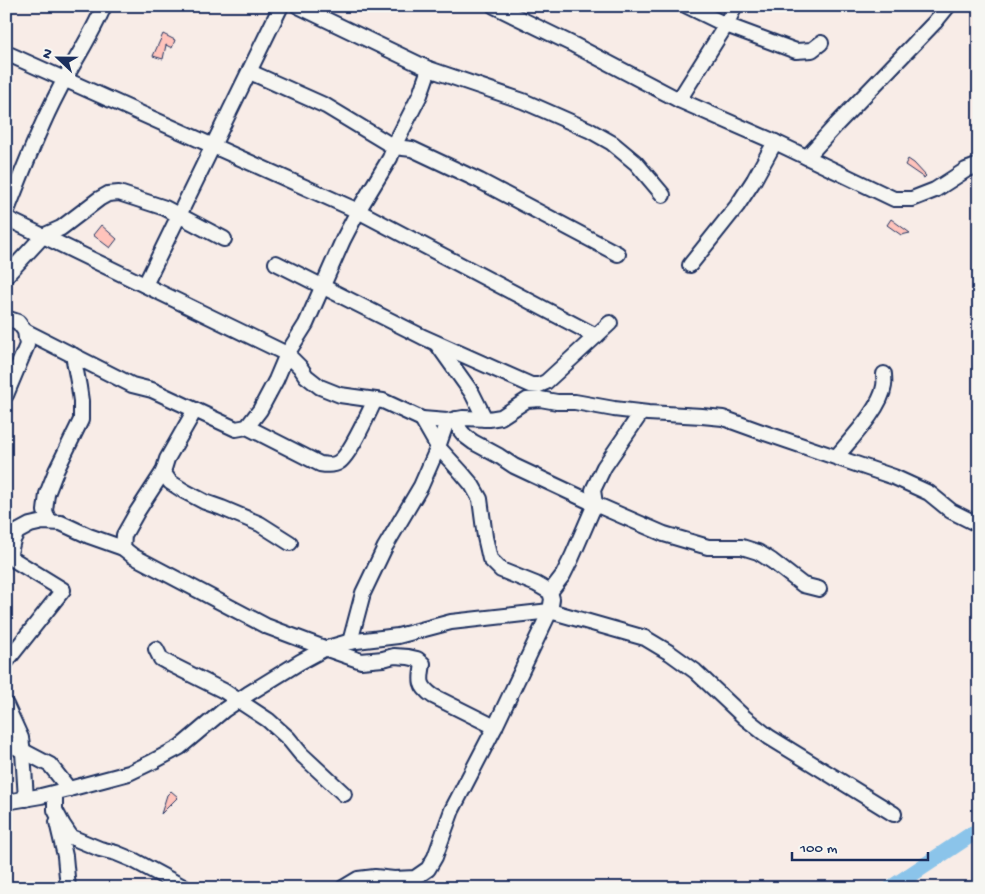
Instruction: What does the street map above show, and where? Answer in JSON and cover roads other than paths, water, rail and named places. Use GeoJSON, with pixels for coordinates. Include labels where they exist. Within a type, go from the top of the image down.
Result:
{"type":"FeatureCollection","features":[{"type":"Feature","properties":{"kind":"street"},"geometry":{"type":"LineString","coordinates":[[6,213],[41,124],[104,6]]}},
{"type":"Feature","properties":{"kind":"street"},"geometry":{"type":"LineString","coordinates":[[146,285],[281,6]]}},
{"type":"Feature","properties":{"kind":"street"},"geometry":{"type":"LineString","coordinates":[[298,6],[429,69],[523,101],[589,130],[612,143],[636,163],[663,194]]}},
{"type":"Feature","properties":{"kind":"street"},"geometry":{"type":"LineString","coordinates":[[494,6],[680,100],[775,142],[894,199],[912,199],[934,190],[966,170],[979,165]]}},
{"type":"Feature","properties":{"kind":"street"},"geometry":{"type":"LineString","coordinates":[[687,6],[726,25],[796,51],[812,50],[821,43]]}},
{"type":"Feature","properties":{"kind":"street"},"geometry":{"type":"LineString","coordinates":[[680,100],[726,25],[735,6]]}},
{"type":"Feature","properties":{"kind":"street"},"geometry":{"type":"LineString","coordinates":[[807,157],[948,6]]}},
{"type":"Feature","properties":{"kind":"street"},"geometry":{"type":"LineString","coordinates":[[6,54],[358,211],[596,336]]}},
{"type":"Feature","properties":{"kind":"street"},"geometry":{"type":"LineString","coordinates":[[247,427],[254,420],[265,402],[287,354],[306,324],[358,211],[390,158],[420,95],[429,69]]}},
{"type":"Feature","properties":{"kind":"street"},"geometry":{"type":"LineString","coordinates":[[250,72],[326,106],[394,147],[412,148],[480,181],[618,254]]}},
{"type":"Feature","properties":{"kind":"street"},"geometry":{"type":"LineString","coordinates":[[690,265],[738,206],[775,142]]}},
{"type":"Feature","properties":{"kind":"street"},"geometry":{"type":"LineString","coordinates":[[6,276],[43,236],[61,228],[99,198],[108,194],[119,193],[165,208],[224,240]]}},
{"type":"Feature","properties":{"kind":"street"},"geometry":{"type":"LineString","coordinates":[[6,218],[287,354],[306,376],[320,387],[340,395],[383,401],[422,419],[451,420],[501,417],[539,392],[546,382],[610,323]]}},
{"type":"Feature","properties":{"kind":"street"},"geometry":{"type":"LineString","coordinates":[[276,263],[437,343],[531,385],[557,402],[575,402],[641,413],[723,418],[886,473],[929,493],[951,511],[979,525]]}},
{"type":"Feature","properties":{"kind":"street"},"geometry":{"type":"LineString","coordinates":[[6,318],[18,322],[25,331],[132,384],[152,390],[236,428],[247,427],[320,464],[330,465],[338,463],[347,454],[375,400]]}},
{"type":"Feature","properties":{"kind":"street"},"geometry":{"type":"LineString","coordinates":[[6,394],[27,345],[25,331]]}},
{"type":"Feature","properties":{"kind":"street"},"geometry":{"type":"LineString","coordinates":[[437,343],[472,393],[485,419]]}},
{"type":"Feature","properties":{"kind":"street"},"geometry":{"type":"LineString","coordinates":[[50,522],[45,511],[47,494],[81,420],[81,401],[73,355]]}},
{"type":"Feature","properties":{"kind":"street"},"geometry":{"type":"LineString","coordinates":[[836,456],[866,421],[878,403],[884,387],[884,374]]}},
{"type":"Feature","properties":{"kind":"street"},"geometry":{"type":"LineString","coordinates":[[123,548],[124,535],[163,472],[167,459],[195,410]]}},
{"type":"Feature","properties":{"kind":"street"},"geometry":{"type":"LineString","coordinates":[[550,592],[563,575],[572,557],[594,504],[593,490],[604,468],[641,413]]}},
{"type":"Feature","properties":{"kind":"street"},"geometry":{"type":"LineString","coordinates":[[343,888],[358,879],[375,877],[394,879],[415,878],[428,869],[435,856],[452,810],[495,727],[550,611],[552,599],[550,592],[536,584],[501,570],[490,559],[480,499],[472,485],[438,447],[422,419]]}},
{"type":"Feature","properties":{"kind":"street"},"geometry":{"type":"LineString","coordinates":[[451,420],[473,442],[514,466],[594,504],[672,537],[708,547],[742,547],[758,552],[803,586],[819,589]]}},
{"type":"Feature","properties":{"kind":"street"},"geometry":{"type":"LineString","coordinates":[[350,642],[363,593],[372,572],[421,486],[451,420]]}},
{"type":"Feature","properties":{"kind":"street"},"geometry":{"type":"LineString","coordinates":[[163,472],[170,482],[184,491],[205,502],[260,524],[290,543]]}},
{"type":"Feature","properties":{"kind":"street"},"geometry":{"type":"LineString","coordinates":[[6,662],[63,590],[8,556],[13,540],[17,532],[30,525],[43,522],[61,523],[89,536],[123,548],[132,556],[266,626],[361,661],[394,656],[408,656],[417,659],[423,664],[421,683],[425,690],[433,696],[495,727]]}},
{"type":"Feature","properties":{"kind":"street"},"geometry":{"type":"LineString","coordinates":[[6,802],[55,793],[129,773],[180,747],[224,710],[300,662],[327,648],[350,642],[398,636],[451,622],[550,611],[645,638],[695,671],[745,718],[769,737],[894,814]]}},
{"type":"Feature","properties":{"kind":"street"},"geometry":{"type":"LineString","coordinates":[[156,650],[161,658],[170,664],[224,691],[273,724],[288,738],[300,754],[344,794]]}},
{"type":"Feature","properties":{"kind":"street"},"geometry":{"type":"LineString","coordinates":[[6,705],[21,738],[26,799]]}},
{"type":"Feature","properties":{"kind":"street"},"geometry":{"type":"LineString","coordinates":[[6,742],[50,765],[69,789]]}},
{"type":"Feature","properties":{"kind":"street"},"geometry":{"type":"LineString","coordinates":[[55,793],[55,810],[65,856],[68,888]]}},
{"type":"Feature","properties":{"kind":"street"},"geometry":{"type":"LineString","coordinates":[[55,810],[62,825],[71,837],[134,860],[185,888]]}},
{"type":"Feature","properties":{"kind":"waterway"},"geometry":{"type":"LineString","coordinates":[[891,888],[979,831]]}}]}
